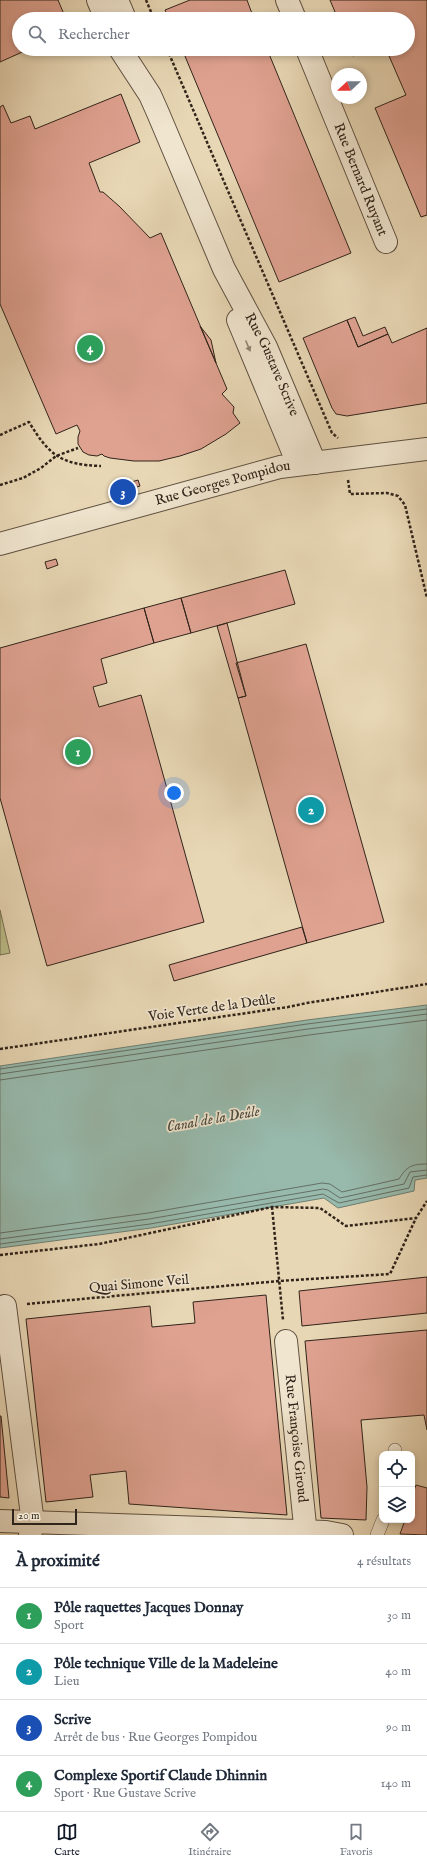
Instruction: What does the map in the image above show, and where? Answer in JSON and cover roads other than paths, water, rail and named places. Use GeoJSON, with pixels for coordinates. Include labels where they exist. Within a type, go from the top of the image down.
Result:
{"type":"FeatureCollection","features":[{"type":"Feature","properties":{"kind":"street"},"geometry":{"type":"LineString","coordinates":[[287,0],[292,12]]}},
{"type":"Feature","properties":{"kind":"street"},"geometry":{"type":"LineString","coordinates":[[104,4],[115,12]]}},
{"type":"Feature","properties":{"kind":"street","name":"Rue Gustave Scrive"},"geometry":{"type":"LineString","coordinates":[[125,56],[150,95],[224,269],[241,328],[307,463]]}},
{"type":"Feature","properties":{"kind":"street","name":"Rue Gustave Scrive"},"geometry":{"type":"LineString","coordinates":[[140,56],[154,89],[158,113]]}},
{"type":"Feature","properties":{"kind":"street","name":"Rue Bernard Ruyant"},"geometry":{"type":"LineString","coordinates":[[310,56],[386,242]]}},
{"type":"Feature","properties":{"kind":"street","name":"Rue Georges Pompidou"},"geometry":{"type":"LineString","coordinates":[[0,544],[270,470],[307,463],[346,460],[427,449]]}},
{"type":"Feature","properties":{"kind":"street"},"geometry":{"type":"LineString","coordinates":[[5,1306],[31,1529]]}},
{"type":"Feature","properties":{"kind":"street","name":"Rue Françoise Giroud"},"geometry":{"type":"LineString","coordinates":[[286,1341],[306,1534]]}},
{"type":"Feature","properties":{"kind":"street"},"geometry":{"type":"LineString","coordinates":[[0,1521],[31,1529],[306,1534],[326,1532],[342,1535]]}},
{"type":"Feature","properties":{"kind":"lane"},"geometry":{"type":"LineString","coordinates":[[377,1535],[382,1523]]}},
{"type":"Feature","properties":{"kind":"water","name":"Canal de la Deûle"},"geometry":{"type":"Polygon","coordinates":[[[427,1005],[427,1178],[415,1180],[414,1191],[338,1208],[324,1198],[151,1228],[0,1248],[0,1066],[307,1020],[427,1005]]]}},
{"type":"Feature","properties":{"kind":"place","name":"Complexe Sportif Claude Dhinnin"},"geometry":{"type":"Point","coordinates":[90,348]}},
{"type":"Feature","properties":{"kind":"place","name":"Scrive"},"geometry":{"type":"Point","coordinates":[123,492]}},
{"type":"Feature","properties":{"kind":"place","name":"Pôle raquettes Jacques Donnay"},"geometry":{"type":"Point","coordinates":[78,752]}},
{"type":"Feature","properties":{"kind":"place","name":"Pôle technique Ville de la Madeleine"},"geometry":{"type":"Point","coordinates":[311,810]}}]}
